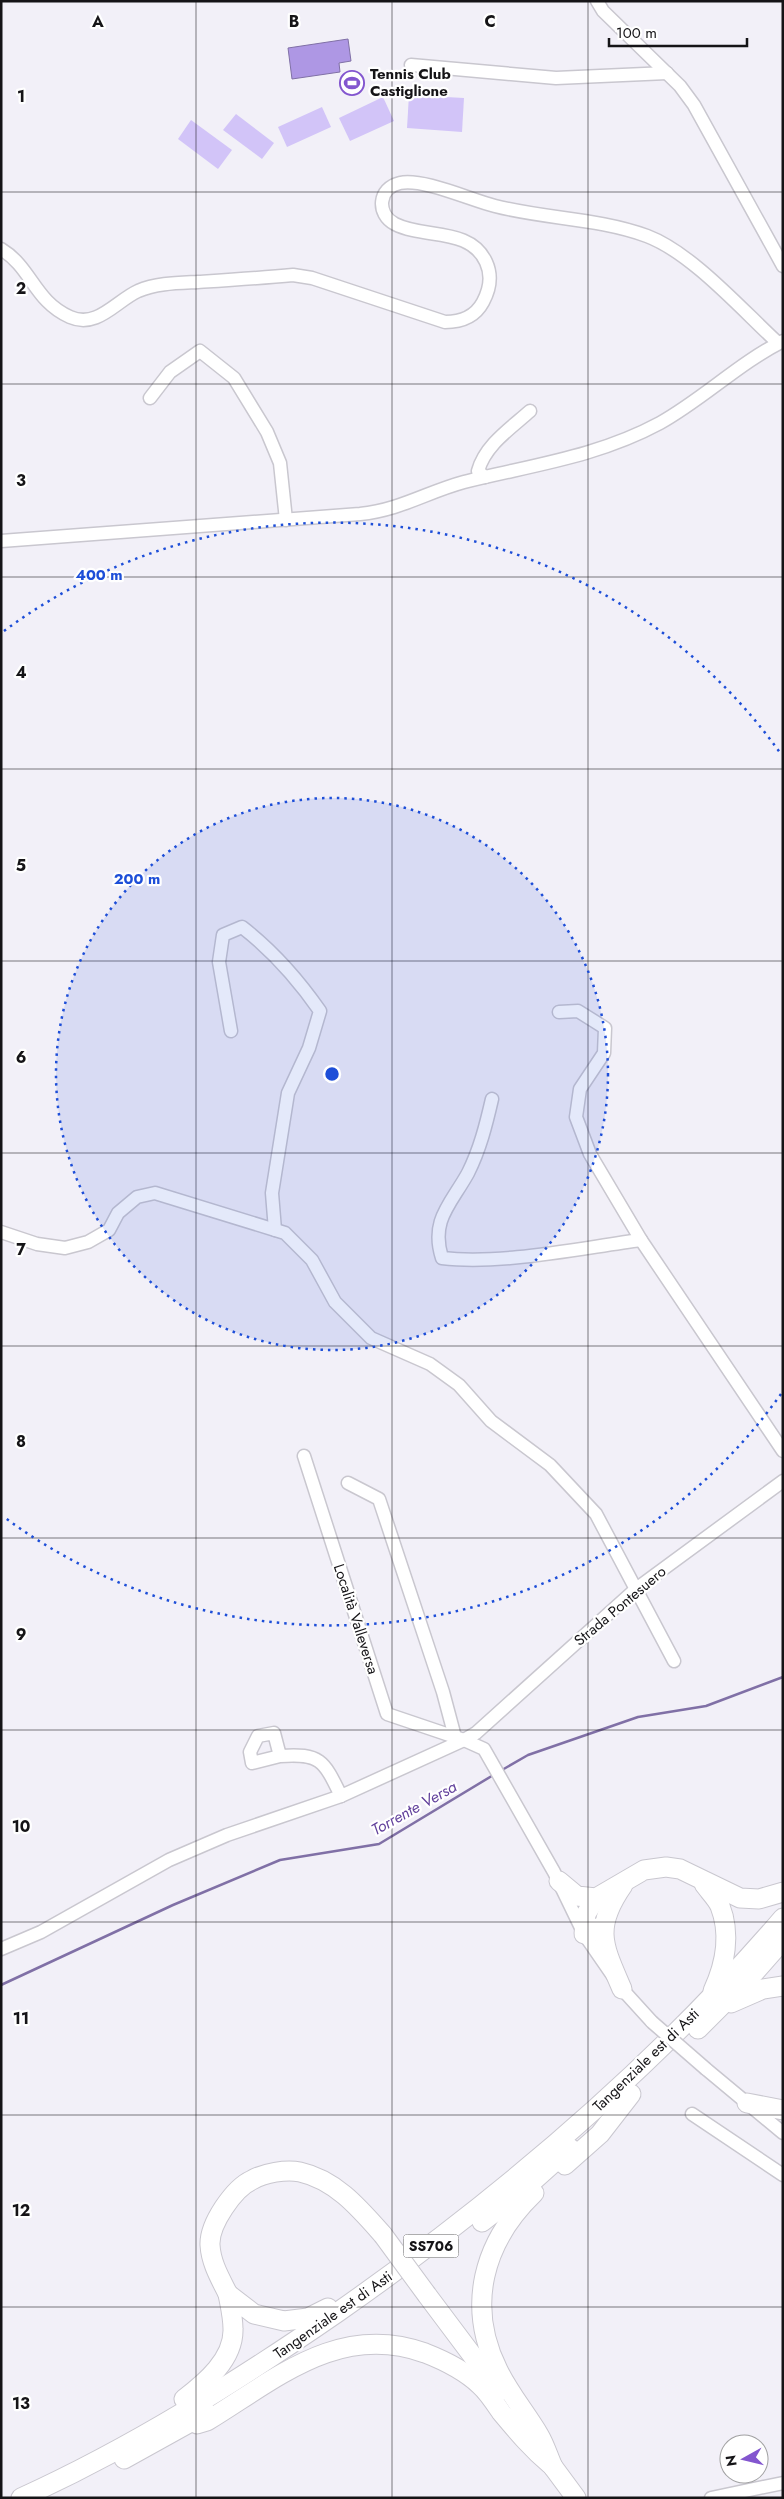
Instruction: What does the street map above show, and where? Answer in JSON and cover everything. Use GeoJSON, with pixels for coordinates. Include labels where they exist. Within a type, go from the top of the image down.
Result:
{"type":"FeatureCollection","features":[{"type":"Feature","properties":{"kind":"highway"},"geometry":{"type":"LineString","coordinates":[[603,1926],[584,1934],[586,1914],[596,1898],[644,1870],[666,1867],[680,1870],[730,1895],[748,1899],[769,1897],[783,1892]]}},
{"type":"Feature","properties":{"kind":"highway"},"geometry":{"type":"LineString","coordinates":[[622,1989],[606,1952],[603,1926],[610,1904],[627,1880]]}},
{"type":"Feature","properties":{"kind":"highway"},"geometry":{"type":"LineString","coordinates":[[700,1880],[720,1905],[726,1925],[726,1943],[713,2004]]}},
{"type":"Feature","properties":{"kind":"highway"},"geometry":{"type":"LineString","coordinates":[[559,1881],[577,1896],[596,1898]]}},
{"type":"Feature","properties":{"kind":"highway","name":"Tangenziale est di Asti"},"geometry":{"type":"LineString","coordinates":[[52,2498],[180,2429],[265,2377],[430,2261],[522,2191],[632,2094],[713,2004],[783,1918]]}},
{"type":"Feature","properties":{"kind":"highway","name":"Tangenziale est di Asti"},"geometry":{"type":"LineString","coordinates":[[22,2498],[174,2418],[258,2368],[422,2253],[514,2180],[623,2085],[783,1940]]}},
{"type":"Feature","properties":{"kind":"highway"},"geometry":{"type":"LineString","coordinates":[[713,2004],[763,1988],[783,1986]]}},
{"type":"Feature","properties":{"kind":"highway"},"geometry":{"type":"LineString","coordinates":[[558,2473],[540,2437],[498,2371],[486,2339],[482,2313],[482,2285],[491,2252],[508,2222],[532,2195],[600,2134],[632,2094]]}},
{"type":"Feature","properties":{"kind":"highway"},"geometry":{"type":"LineString","coordinates":[[747,2103],[783,2110]]}},
{"type":"Feature","properties":{"kind":"highway"},"geometry":{"type":"LineString","coordinates":[[92,2462],[207,2382],[226,2357],[234,2331],[228,2294],[215,2270],[210,2243],[217,2218],[232,2196],[251,2180],[277,2172],[299,2172],[328,2182],[356,2205],[383,2235],[576,2498]]}},
{"type":"Feature","properties":{"kind":"highway"},"geometry":{"type":"LineString","coordinates":[[228,2294],[254,2314],[284,2321],[308,2318],[342,2301],[386,2268],[422,2253]]}},
{"type":"Feature","properties":{"kind":"highway"},"geometry":{"type":"LineString","coordinates":[[180,2429],[207,2421],[312,2357],[341,2347],[369,2343],[395,2344],[440,2358],[480,2385],[529,2447],[558,2473]]}},
{"type":"Feature","properties":{"kind":"street"},"geometry":{"type":"LineString","coordinates":[[596,1],[603,11],[666,73],[694,105],[783,266]]}},
{"type":"Feature","properties":{"kind":"street"},"geometry":{"type":"LineString","coordinates":[[411,65],[556,78],[666,73]]}},
{"type":"Feature","properties":{"kind":"street"},"geometry":{"type":"LineString","coordinates":[[1,249],[13,256],[42,298],[54,309],[72,318],[91,320],[102,316],[138,291],[160,284],[293,275],[312,278],[445,322],[457,322],[473,314],[482,305],[488,293],[489,271],[483,256],[463,240],[400,226],[384,216],[381,203],[383,195],[390,186],[400,183],[421,183],[500,207],[589,221],[648,237],[683,258],[780,342],[759,354],[692,403],[630,438],[578,457],[447,487],[397,508],[379,512],[286,520],[1,541]]}},
{"type":"Feature","properties":{"kind":"street"},"geometry":{"type":"LineString","coordinates":[[150,398],[170,372],[200,351],[234,378],[267,432],[280,463],[286,520]]}},
{"type":"Feature","properties":{"kind":"street"},"geometry":{"type":"LineString","coordinates":[[485,477],[478,471],[482,458],[500,438],[530,411]]}},
{"type":"Feature","properties":{"kind":"street"},"geometry":{"type":"LineString","coordinates":[[230,1031],[219,962],[223,935],[242,927],[269,948],[298,979],[320,1011],[309,1048],[288,1094],[272,1194],[275,1230]]}},
{"type":"Feature","properties":{"kind":"street"},"geometry":{"type":"LineString","coordinates":[[559,1012],[578,1011],[605,1028],[604,1053],[580,1089],[576,1117],[590,1154],[641,1240],[783,1452]]}},
{"type":"Feature","properties":{"kind":"street"},"geometry":{"type":"LineString","coordinates":[[492,1099],[484,1137],[468,1173],[441,1215],[437,1242],[442,1258],[457,1260],[507,1258],[641,1240]]}},
{"type":"Feature","properties":{"kind":"street"},"geometry":{"type":"LineString","coordinates":[[1,1232],[37,1244],[64,1248],[88,1242],[109,1230],[118,1213],[136,1197],[155,1193],[285,1233],[312,1260],[335,1302],[371,1338],[430,1364],[459,1385],[491,1421],[550,1465],[596,1514],[674,1661]]}},
{"type":"Feature","properties":{"kind":"street","name":"Località Valleversa"},"geometry":{"type":"LineString","coordinates":[[304,1456],[387,1714],[460,1738]]}},
{"type":"Feature","properties":{"kind":"street","name":"Strada Pontesuero"},"geometry":{"type":"LineString","coordinates":[[1,1949],[41,1932],[169,1860],[228,1835],[341,1796],[476,1732],[636,1589],[783,1481]]}},
{"type":"Feature","properties":{"kind":"street"},"geometry":{"type":"LineString","coordinates":[[348,1482],[379,1499],[460,1738],[484,1749],[559,1881],[584,1934],[622,1989],[652,2022],[783,2133]]}},
{"type":"Feature","properties":{"kind":"street"},"geometry":{"type":"LineString","coordinates":[[280,1756],[306,1754],[326,1766],[341,1796]]}},
{"type":"Feature","properties":{"kind":"street"},"geometry":{"type":"LineString","coordinates":[[692,2114],[783,2175]]}},
{"type":"Feature","properties":{"kind":"street"},"geometry":{"type":"LineString","coordinates":[[711,2498],[783,2483]]}},
{"type":"Feature","properties":{"kind":"shaded area"},"geometry":{"type":"Polygon","coordinates":[[[348,39],[351,61],[339,63],[340,72],[292,79],[288,48],[348,39]]]}},
{"type":"Feature","properties":{"kind":"shaded area"},"geometry":{"type":"Polygon","coordinates":[[[409,95],[464,98],[462,132],[407,128],[409,95]]]}},
{"type":"Feature","properties":{"kind":"shaded area"},"geometry":{"type":"Polygon","coordinates":[[[383,97],[394,121],[350,141],[339,118],[383,97]]]}},
{"type":"Feature","properties":{"kind":"shaded area"},"geometry":{"type":"Polygon","coordinates":[[[322,107],[331,127],[287,147],[278,127],[322,107]]]}},
{"type":"Feature","properties":{"kind":"shaded area"},"geometry":{"type":"Polygon","coordinates":[[[236,114],[274,143],[262,159],[223,130],[236,114]]]}},
{"type":"Feature","properties":{"kind":"shaded area"},"geometry":{"type":"Polygon","coordinates":[[[191,120],[232,150],[218,169],[178,139],[191,120]]]}},
{"type":"Feature","properties":{"kind":"waterway","name":"Torrente Versa"},"geometry":{"type":"LineString","coordinates":[[502,1770],[528,1755],[638,1717],[706,1706],[783,1677]]}},
{"type":"Feature","properties":{"kind":"waterway","name":"Torrente Versa"},"geometry":{"type":"LineString","coordinates":[[1,1985],[173,1905],[280,1860],[379,1844],[495,1774]]}},
{"type":"Feature","properties":{"kind":"place","name":"Tennis Club Castiglione"},"geometry":{"type":"Point","coordinates":[352,83]}}]}
